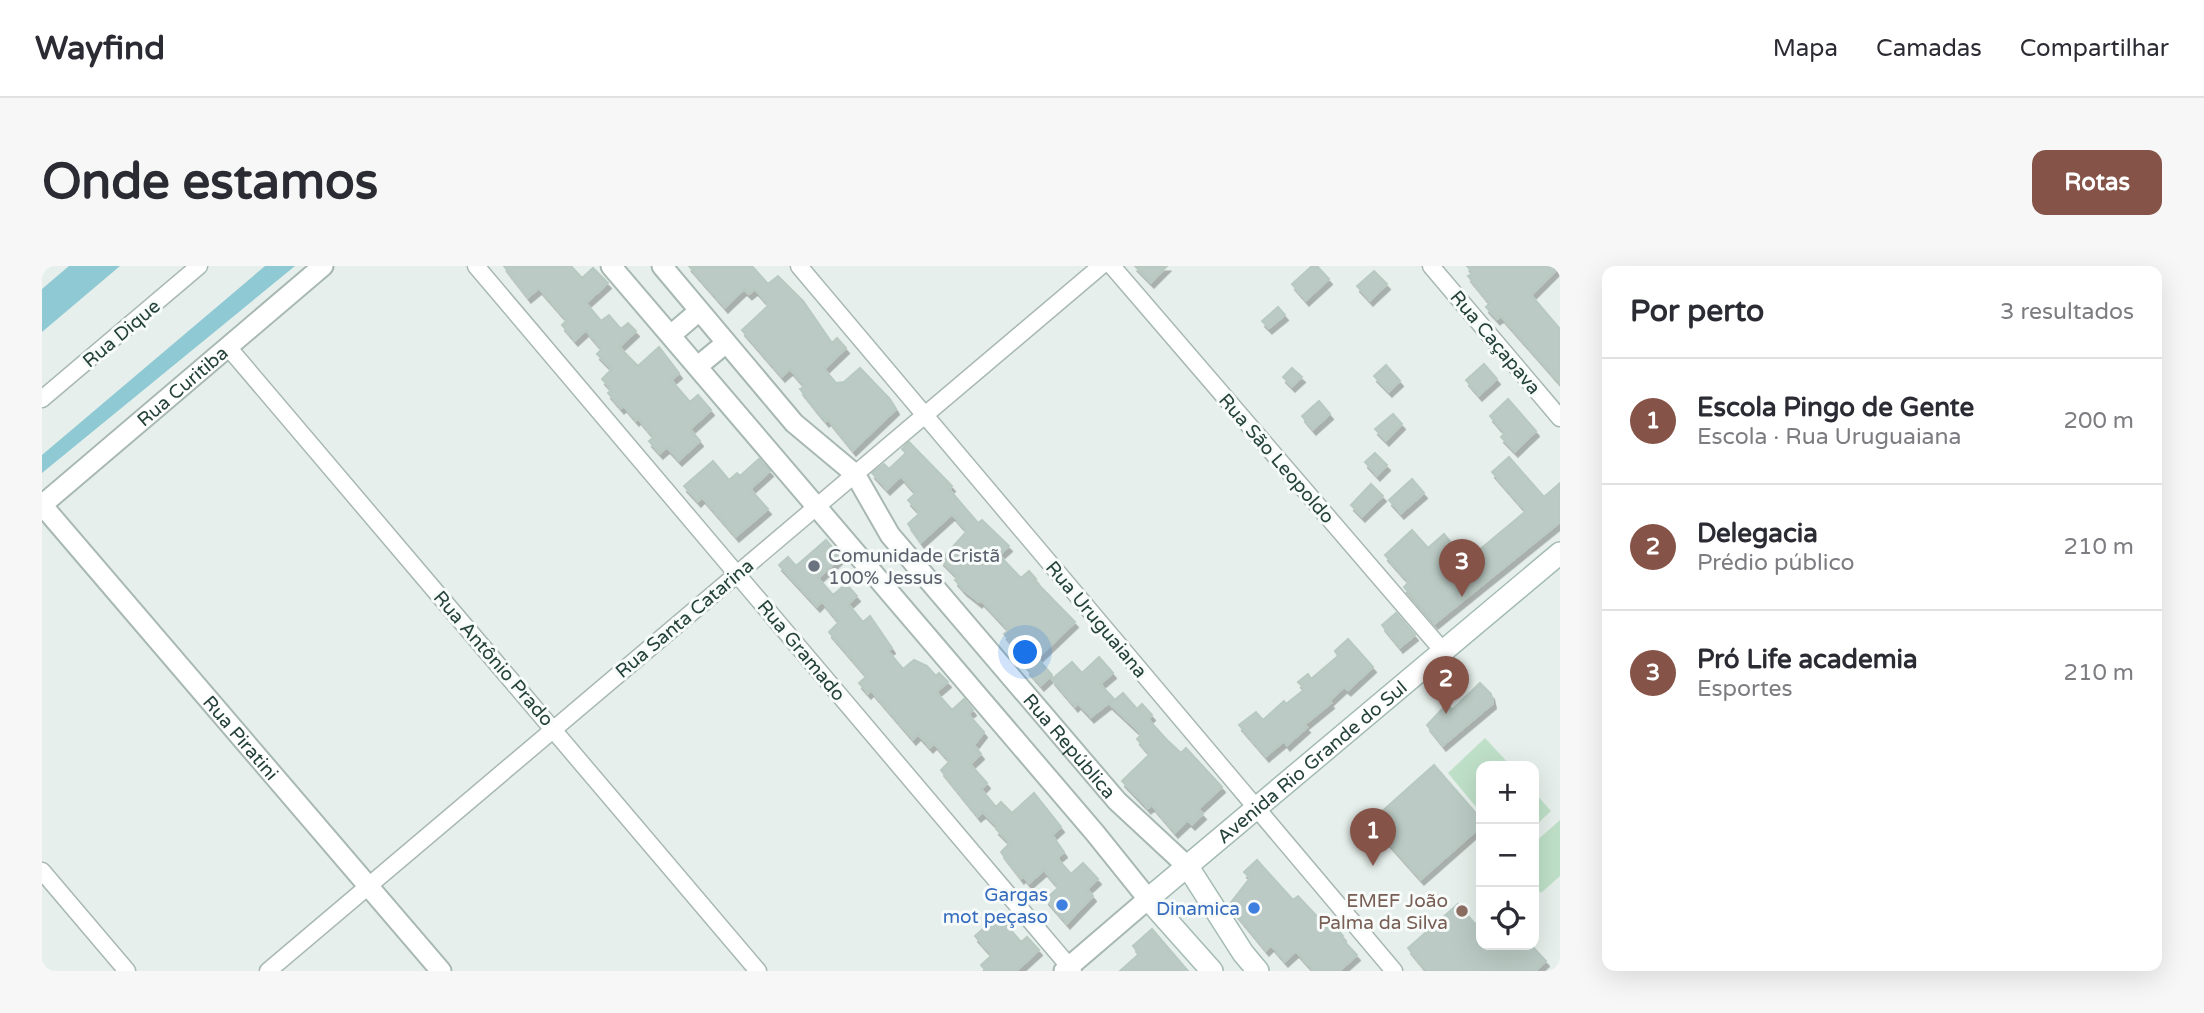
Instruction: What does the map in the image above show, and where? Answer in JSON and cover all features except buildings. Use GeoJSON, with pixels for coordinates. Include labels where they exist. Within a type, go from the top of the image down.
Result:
{"type":"FeatureCollection","features":[{"type":"Feature","properties":{"kind":"main road","name":"Avenida Rio Grande do Sul"},"geometry":{"type":"LineString","coordinates":[[1148,900],[1560,552]]}},
{"type":"Feature","properties":{"kind":"main road","name":"Rua República"},"geometry":{"type":"LineString","coordinates":[[1188,867],[1258,971]]}},
{"type":"Feature","properties":{"kind":"main road","name":"Rua República"},"geometry":{"type":"LineString","coordinates":[[1148,900],[1212,971]]}},
{"type":"Feature","properties":{"kind":"street","name":"Rua Dique"},"geometry":{"type":"LineString","coordinates":[[42,399],[199,266]]}},
{"type":"Feature","properties":{"kind":"street","name":"Rua Curitiba"},"geometry":{"type":"LineString","coordinates":[[42,505],[323,266]]}},
{"type":"Feature","properties":{"kind":"street","name":"Rua Gramado"},"geometry":{"type":"LineString","coordinates":[[476,266],[738,573],[1069,970]]}},
{"type":"Feature","properties":{"kind":"street","name":"Rua República"},"geometry":{"type":"LineString","coordinates":[[611,266],[698,366],[814,507],[902,605],[1148,900]]}},
{"type":"Feature","properties":{"kind":"street","name":"Rua República"},"geometry":{"type":"LineString","coordinates":[[662,266],[794,423],[855,474],[890,535],[1117,801],[1188,867]]}},
{"type":"Feature","properties":{"kind":"street","name":"Rua Uruguaiana"},"geometry":{"type":"LineString","coordinates":[[799,266],[1394,971]]}},
{"type":"Feature","properties":{"kind":"street","name":"Rua Santa Catarina"},"geometry":{"type":"LineString","coordinates":[[268,971],[1101,266]]}},
{"type":"Feature","properties":{"kind":"street","name":"Rua São Leopoldo"},"geometry":{"type":"LineString","coordinates":[[1112,266],[1443,651]]}},
{"type":"Feature","properties":{"kind":"street","name":"Rua Caçapava"},"geometry":{"type":"LineString","coordinates":[[1432,266],[1560,418]]}},
{"type":"Feature","properties":{"kind":"street"},"geometry":{"type":"LineString","coordinates":[[671,335],[699,311]]}},
{"type":"Feature","properties":{"kind":"street"},"geometry":{"type":"LineString","coordinates":[[698,366],[726,343]]}},
{"type":"Feature","properties":{"kind":"street","name":"Rua Antônio Prado"},"geometry":{"type":"LineString","coordinates":[[228,347],[555,728],[758,971]]}},
{"type":"Feature","properties":{"kind":"street","name":"Rua Piratini"},"geometry":{"type":"LineString","coordinates":[[42,505],[441,971]]}},
{"type":"Feature","properties":{"kind":"street"},"geometry":{"type":"LineString","coordinates":[[42,871],[127,971]]}},
{"type":"Feature","properties":{"kind":"street","name":"Avenida Rio Grande do Sul"},"geometry":{"type":"LineString","coordinates":[[1069,970],[1148,900]]}},
{"type":"Feature","properties":{"kind":"green space"},"geometry":{"type":"Polygon","coordinates":[[[1485,738],[1506,761],[1476,761],[1476,807],[1448,773],[1485,738]]]}},
{"type":"Feature","properties":{"kind":"green space"},"geometry":{"type":"Polygon","coordinates":[[[1539,798],[1551,811],[1539,822],[1539,798]]]}},
{"type":"Feature","properties":{"kind":"green space"},"geometry":{"type":"Polygon","coordinates":[[[1560,820],[1560,876],[1541,893],[1539,891],[1539,839],[1560,820]]]}},
{"type":"Feature","properties":{"kind":"water"},"geometry":{"type":"Polygon","coordinates":[[[69,266],[120,266],[42,332],[42,289],[69,266]]]}},
{"type":"Feature","properties":{"kind":"water"},"geometry":{"type":"Polygon","coordinates":[[[265,266],[295,266],[42,473],[42,455],[265,266]]]}},
{"type":"Feature","properties":{"kind":"place","name":"Comunidade Cristã 100% Jessus"},"geometry":{"type":"Point","coordinates":[814,566]}},
{"type":"Feature","properties":{"kind":"place","name":"Pró Life academia"},"geometry":{"type":"Point","coordinates":[1462,597]}},
{"type":"Feature","properties":{"kind":"place","name":"Delegacia"},"geometry":{"type":"Point","coordinates":[1446,714]}},
{"type":"Feature","properties":{"kind":"place","name":"Escola Pingo de Gente"},"geometry":{"type":"Point","coordinates":[1373,866]}},
{"type":"Feature","properties":{"kind":"place","name":"Gargas mot peçaso"},"geometry":{"type":"Point","coordinates":[1062,905]}},
{"type":"Feature","properties":{"kind":"place","name":"Dinamica"},"geometry":{"type":"Point","coordinates":[1254,908]}},
{"type":"Feature","properties":{"kind":"place","name":"EMEF João Palma da Silva"},"geometry":{"type":"Point","coordinates":[1462,911]}}]}
